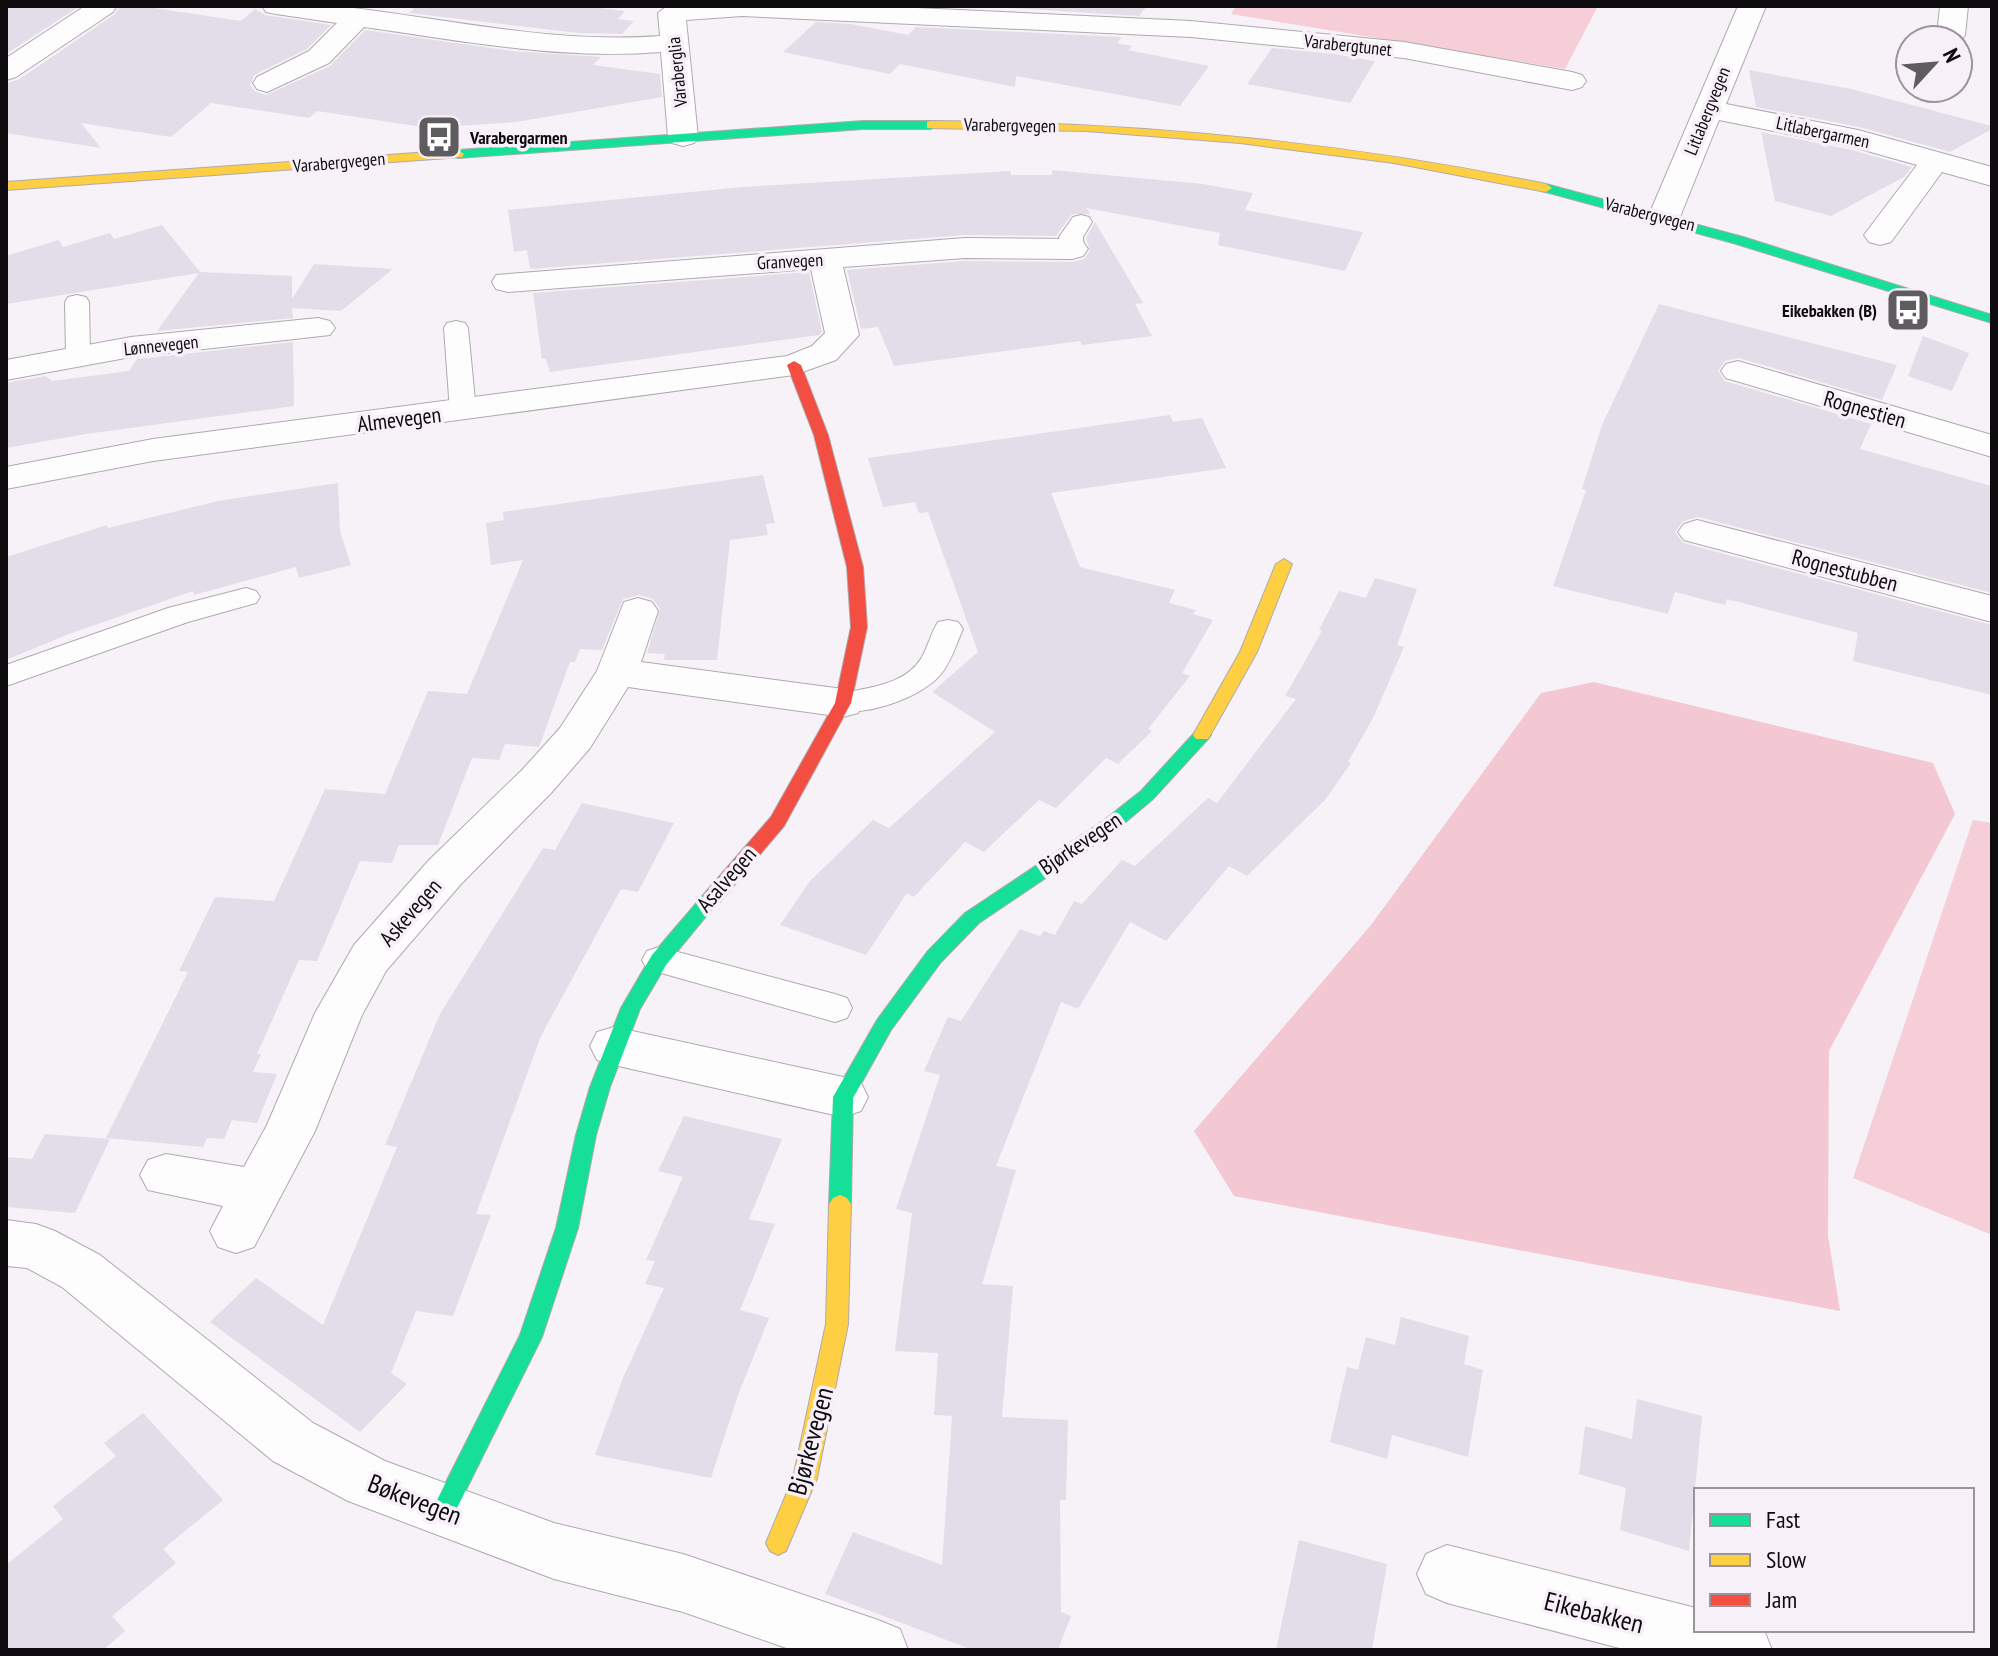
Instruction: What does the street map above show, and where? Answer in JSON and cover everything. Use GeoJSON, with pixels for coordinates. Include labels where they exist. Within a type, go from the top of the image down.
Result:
{"type":"FeatureCollection","features":[{"type":"Feature","properties":{"kind":"street"},"geometry":{"type":"LineString","coordinates":[[6,71],[103,6]]}},
{"type":"Feature","properties":{"kind":"street"},"geometry":{"type":"LineString","coordinates":[[276,6],[535,43],[607,48],[674,43]]}},
{"type":"Feature","properties":{"kind":"street"},"geometry":{"type":"LineString","coordinates":[[1191,29],[1207,6]]}},
{"type":"Feature","properties":{"kind":"street","name":"Litlabergvegen"},"geometry":{"type":"LineString","coordinates":[[1664,217],[1752,6]]}},
{"type":"Feature","properties":{"kind":"street","name":"Varabergtunet"},"geometry":{"type":"LineString","coordinates":[[671,10],[742,7],[1191,29],[1404,50],[1572,81]]}},
{"type":"Feature","properties":{"kind":"street","name":"Varaberglia"},"geometry":{"type":"LineString","coordinates":[[671,10],[683,137]]}},
{"type":"Feature","properties":{"kind":"street"},"geometry":{"type":"LineString","coordinates":[[267,83],[319,57],[357,18]]}},
{"type":"Feature","properties":{"kind":"street"},"geometry":{"type":"LineString","coordinates":[[1486,94],[1505,69]]}},
{"type":"Feature","properties":{"kind":"street","name":"Litlabergarmen"},"geometry":{"type":"LineString","coordinates":[[1709,109],[1858,139],[1992,177]]}},
{"type":"Feature","properties":{"kind":"street","name":"Varabergvegen"},"geometry":{"type":"LineString","coordinates":[[6,186],[863,125],[984,123],[1178,133],[1306,146],[1481,174],[1664,217],[1992,319]]}},
{"type":"Feature","properties":{"kind":"street"},"geometry":{"type":"LineString","coordinates":[[1880,235],[1936,160]]}},
{"type":"Feature","properties":{"kind":"street","name":"Granvegen"},"geometry":{"type":"LineString","coordinates":[[508,282],[965,248],[1076,235]]}},
{"type":"Feature","properties":{"kind":"street"},"geometry":{"type":"LineString","coordinates":[[794,365],[824,353],[842,335],[825,259]]}},
{"type":"Feature","properties":{"kind":"street","name":"Lønnevegen"},"geometry":{"type":"LineString","coordinates":[[6,370],[78,355],[318,328]]}},
{"type":"Feature","properties":{"kind":"street","name":"Almevegen"},"geometry":{"type":"LineString","coordinates":[[6,478],[153,450],[794,365]]}},
{"type":"Feature","properties":{"kind":"street","name":"Asalvegen"},"geometry":{"type":"LineString","coordinates":[[444,1510],[531,1337],[567,1228],[586,1135],[614,1046],[631,1008],[659,960],[778,821],[843,703],[859,627],[855,567],[821,435],[794,365]]}},
{"type":"Feature","properties":{"kind":"street","name":"Rognestien"},"geometry":{"type":"LineString","coordinates":[[1738,371],[1992,446]]}},
{"type":"Feature","properties":{"kind":"street","name":"Rognestubben"},"geometry":{"type":"LineString","coordinates":[[1697,532],[1992,609]]}},
{"type":"Feature","properties":{"kind":"street","name":"Bjørkevegen"},"geometry":{"type":"LineString","coordinates":[[778,1543],[805,1478],[837,1324],[843,1097],[884,1025],[934,957],[972,918],[1109,826],[1147,795],[1195,746],[1232,690],[1255,644],[1284,564]]}},
{"type":"Feature","properties":{"kind":"street","name":"Askevegen"},"geometry":{"type":"LineString","coordinates":[[166,1175],[248,1211],[290,1131],[339,1013],[370,958],[445,872],[537,781],[575,738],[617,672],[638,611]]}},
{"type":"Feature","properties":{"kind":"street"},"geometry":{"type":"LineString","coordinates":[[617,672],[843,703]]}},
{"type":"Feature","properties":{"kind":"street"},"geometry":{"type":"LineString","coordinates":[[614,1046],[843,1097]]}},
{"type":"Feature","properties":{"kind":"street","name":"Bøkevegen"},"geometry":{"type":"LineString","coordinates":[[6,1243],[36,1247],[81,1271],[293,1442],[368,1482],[554,1551],[683,1583],[878,1650]]}},
{"type":"Feature","properties":{"kind":"street","name":"Eikebakken"},"geometry":{"type":"LineString","coordinates":[[1447,1574],[1742,1650]]}},
{"type":"Feature","properties":{"kind":"lane"},"geometry":{"type":"LineString","coordinates":[[77,302],[78,355]]}},
{"type":"Feature","properties":{"kind":"lane"},"geometry":{"type":"LineString","coordinates":[[456,328],[463,411]]}},
{"type":"Feature","properties":{"kind":"lane"},"geometry":{"type":"LineString","coordinates":[[6,676],[178,615],[246,597]]}},
{"type":"Feature","properties":{"kind":"lane"},"geometry":{"type":"LineString","coordinates":[[843,703],[884,696],[911,682],[932,664],[948,629]]}},
{"type":"Feature","properties":{"kind":"lane"},"geometry":{"type":"LineString","coordinates":[[659,960],[835,1008]]}},
{"type":"Feature","properties":{"kind":"shaded area"},"geometry":{"type":"Polygon","coordinates":[[[1236,6],[1598,6],[1565,69],[1231,14],[1236,6]]]}},
{"type":"Feature","properties":{"kind":"shaded area"},"geometry":{"type":"Polygon","coordinates":[[[1594,682],[1933,763],[1955,814],[1829,1051],[1828,1235],[1840,1311],[1234,1196],[1194,1131],[1371,925],[1541,693],[1594,682]]]}},
{"type":"Feature","properties":{"kind":"shaded area"},"geometry":{"type":"Polygon","coordinates":[[[1973,820],[1992,823],[1992,1235],[1853,1178],[1973,820]]]}},
{"type":"Feature","properties":{"kind":"building"},"geometry":{"type":"Polygon","coordinates":[[[6,6],[80,6],[6,54],[6,6]]]}},
{"type":"Feature","properties":{"kind":"building"},"geometry":{"type":"Polygon","coordinates":[[[120,6],[141,6],[241,21],[255,9],[265,15],[331,25],[307,49],[254,75],[250,85],[256,92],[266,95],[330,66],[365,30],[512,51],[601,57],[593,65],[660,74],[662,97],[516,122],[429,128],[317,111],[309,118],[211,103],[171,137],[81,123],[101,148],[6,133],[6,83],[18,80],[115,14],[120,6]]]}},
{"type":"Feature","properties":{"kind":"building"},"geometry":{"type":"Polygon","coordinates":[[[416,6],[584,6],[625,11],[618,19],[634,21],[622,34],[578,33],[409,13],[416,6]]]}},
{"type":"Feature","properties":{"kind":"building"},"geometry":{"type":"Polygon","coordinates":[[[979,6],[1147,6],[1139,16],[979,6]]]}},
{"type":"Feature","properties":{"kind":"building"},"geometry":{"type":"Polygon","coordinates":[[[816,22],[851,24],[908,35],[916,27],[1122,37],[1117,43],[1132,46],[1128,50],[1209,66],[1180,106],[1016,76],[1015,87],[900,64],[890,74],[783,52],[816,22]]]}},
{"type":"Feature","properties":{"kind":"building"},"geometry":{"type":"Polygon","coordinates":[[[1272,48],[1375,61],[1350,103],[1247,84],[1272,48]]]}},
{"type":"Feature","properties":{"kind":"building"},"geometry":{"type":"Polygon","coordinates":[[[1749,70],[1851,89],[1894,100],[1894,104],[1908,104],[1992,126],[1992,129],[1950,152],[1859,127],[1756,107],[1749,70]]]}},
{"type":"Feature","properties":{"kind":"building"},"geometry":{"type":"Polygon","coordinates":[[[1761,132],[1852,150],[1912,167],[1904,177],[1831,216],[1775,201],[1761,132]]]}},
{"type":"Feature","properties":{"kind":"building"},"geometry":{"type":"Polygon","coordinates":[[[1052,170],[1203,184],[1253,193],[1245,210],[1363,232],[1345,271],[1218,245],[1220,233],[1086,208],[1090,214],[1072,214],[1056,236],[965,235],[530,269],[527,250],[514,252],[508,210],[742,187],[1011,171],[1011,175],[1052,175],[1052,170]]]}},
{"type":"Feature","properties":{"kind":"building"},"geometry":{"type":"Polygon","coordinates":[[[1095,222],[1143,303],[1135,304],[1152,336],[1082,345],[1080,341],[894,366],[878,327],[861,329],[847,270],[965,261],[1073,262],[1084,259],[1090,251],[1086,238],[1095,222]]]}},
{"type":"Feature","properties":{"kind":"building"},"geometry":{"type":"Polygon","coordinates":[[[162,225],[200,272],[292,276],[292,299],[314,264],[393,269],[341,311],[292,308],[293,318],[157,331],[199,273],[6,304],[6,256],[59,240],[63,247],[110,233],[114,239],[162,225]]]}},
{"type":"Feature","properties":{"kind":"building"},"geometry":{"type":"Polygon","coordinates":[[[809,272],[822,332],[819,335],[550,372],[546,359],[542,359],[533,293],[809,272]]]}},
{"type":"Feature","properties":{"kind":"building"},"geometry":{"type":"Polygon","coordinates":[[[1659,304],[1897,365],[1882,400],[1739,358],[1725,361],[1718,371],[1725,381],[1871,424],[1860,449],[1992,486],[1992,593],[1698,517],[1683,521],[1675,532],[1683,543],[1992,625],[1992,695],[1853,661],[1858,633],[1727,599],[1725,605],[1675,592],[1668,614],[1553,586],[1586,490],[1582,489],[1602,425],[1659,304]]]}},
{"type":"Feature","properties":{"kind":"building"},"geometry":{"type":"Polygon","coordinates":[[[1923,336],[1969,353],[1952,391],[1908,376],[1923,336]]]}},
{"type":"Feature","properties":{"kind":"building"},"geometry":{"type":"Polygon","coordinates":[[[293,342],[294,406],[6,448],[6,383],[46,376],[52,381],[129,371],[137,359],[293,342]]]}},
{"type":"Feature","properties":{"kind":"building"},"geometry":{"type":"Polygon","coordinates":[[[1170,415],[1173,422],[1202,418],[1226,468],[1051,493],[1080,567],[1175,590],[1169,603],[1196,610],[1193,614],[1213,620],[1182,673],[1190,676],[1148,729],[1152,731],[1118,764],[1106,758],[1056,808],[1039,800],[984,852],[965,842],[914,897],[907,893],[866,955],[780,925],[810,881],[873,820],[889,828],[995,732],[932,692],[978,652],[928,512],[919,513],[915,502],[883,507],[868,458],[1170,415]]]}},
{"type":"Feature","properties":{"kind":"building"},"geometry":{"type":"Polygon","coordinates":[[[763,475],[775,523],[766,524],[768,535],[730,540],[717,660],[664,660],[665,654],[647,653],[660,609],[653,599],[639,595],[623,599],[602,650],[580,649],[575,662],[570,662],[539,747],[505,744],[499,760],[472,758],[438,845],[399,845],[392,863],[360,861],[317,961],[299,960],[257,1054],[261,1054],[253,1072],[277,1074],[257,1123],[232,1120],[224,1139],[207,1138],[203,1147],[106,1138],[188,972],[179,971],[215,897],[274,901],[325,789],[385,794],[428,691],[467,694],[523,560],[491,565],[486,523],[504,520],[503,512],[763,475]]]}},
{"type":"Feature","properties":{"kind":"building"},"geometry":{"type":"Polygon","coordinates":[[[338,483],[340,531],[351,565],[299,578],[296,567],[194,595],[193,591],[69,634],[6,660],[6,557],[107,525],[108,528],[218,501],[338,483]]]}},
{"type":"Feature","properties":{"kind":"building"},"geometry":{"type":"Polygon","coordinates":[[[1375,578],[1417,589],[1397,645],[1404,647],[1374,716],[1348,762],[1351,763],[1325,800],[1247,876],[1229,866],[1166,941],[1130,922],[1078,1009],[1061,1002],[996,1166],[1016,1170],[982,1284],[1013,1286],[1002,1417],[1068,1420],[1066,1500],[1060,1500],[1061,1612],[1071,1616],[1058,1650],[973,1650],[825,1594],[853,1532],[942,1565],[952,1416],[934,1415],[938,1353],[895,1351],[912,1213],[896,1209],[940,1075],[924,1071],[948,1017],[961,1021],[1020,929],[1040,936],[1044,931],[1055,935],[1074,901],[1082,904],[1122,860],[1135,866],[1208,798],[1217,803],[1296,699],[1285,696],[1322,631],[1319,630],[1339,591],[1366,598],[1375,578]]]}},
{"type":"Feature","properties":{"kind":"building"},"geometry":{"type":"Polygon","coordinates":[[[582,803],[674,823],[638,892],[621,889],[541,1036],[476,1214],[491,1215],[453,1316],[416,1311],[391,1373],[407,1384],[360,1432],[210,1322],[256,1278],[323,1325],[397,1147],[385,1145],[440,1014],[543,848],[555,850],[582,803]]]}},
{"type":"Feature","properties":{"kind":"building"},"geometry":{"type":"Polygon","coordinates":[[[684,1116],[782,1139],[749,1219],[775,1224],[740,1310],[769,1318],[738,1395],[711,1478],[595,1455],[623,1378],[664,1288],[645,1284],[655,1261],[646,1260],[683,1177],[658,1171],[684,1116]]]}},
{"type":"Feature","properties":{"kind":"building"},"geometry":{"type":"Polygon","coordinates":[[[45,1134],[110,1139],[75,1213],[6,1207],[6,1157],[32,1159],[45,1134]]]}},
{"type":"Feature","properties":{"kind":"building"},"geometry":{"type":"Polygon","coordinates":[[[1401,1317],[1469,1336],[1464,1364],[1483,1370],[1468,1457],[1392,1435],[1387,1459],[1330,1442],[1347,1367],[1358,1370],[1366,1337],[1395,1345],[1401,1317]]]}},
{"type":"Feature","properties":{"kind":"building"},"geometry":{"type":"Polygon","coordinates":[[[1637,1399],[1702,1416],[1689,1551],[1620,1530],[1626,1488],[1579,1474],[1585,1426],[1632,1439],[1637,1399]]]}},
{"type":"Feature","properties":{"kind":"building"},"geometry":{"type":"Polygon","coordinates":[[[143,1413],[223,1500],[163,1549],[176,1563],[112,1616],[125,1631],[103,1650],[6,1650],[6,1565],[63,1519],[53,1506],[116,1456],[104,1443],[143,1413]]]}},
{"type":"Feature","properties":{"kind":"building"},"geometry":{"type":"Polygon","coordinates":[[[1299,1540],[1387,1564],[1372,1650],[1276,1650],[1299,1540]]]}},
{"type":"Feature","properties":{"kind":"traffic: fast"},"geometry":{"type":"LineString","coordinates":[[458,154],[863,125],[931,125]]}},
{"type":"Feature","properties":{"kind":"traffic: fast"},"geometry":{"type":"LineString","coordinates":[[1546,188],[1738,240],[1992,319]]}},
{"type":"Feature","properties":{"kind":"traffic: fast"},"geometry":{"type":"LineString","coordinates":[[840,1204],[843,1097],[884,1025],[934,957],[972,918],[1109,826],[1147,795],[1202,735]]}},
{"type":"Feature","properties":{"kind":"traffic: fast"},"geometry":{"type":"LineString","coordinates":[[444,1510],[531,1337],[567,1228],[586,1135],[600,1087],[631,1008],[659,960],[712,898]]}},
{"type":"Feature","properties":{"kind":"traffic: slow"},"geometry":{"type":"LineString","coordinates":[[931,125],[1086,128],[1240,139],[1394,159],[1546,188]]}},
{"type":"Feature","properties":{"kind":"traffic: slow"},"geometry":{"type":"LineString","coordinates":[[6,186],[458,154]]}},
{"type":"Feature","properties":{"kind":"traffic: slow"},"geometry":{"type":"LineString","coordinates":[[1202,735],[1249,652],[1284,564]]}},
{"type":"Feature","properties":{"kind":"traffic: slow"},"geometry":{"type":"LineString","coordinates":[[778,1543],[805,1478],[837,1324],[840,1204]]}},
{"type":"Feature","properties":{"kind":"traffic: jam"},"geometry":{"type":"LineString","coordinates":[[712,898],[778,821],[843,703],[859,627],[855,567],[821,435],[794,365]]}},
{"type":"Feature","properties":{"kind":"place","name":"Varabergarmen"},"geometry":{"type":"Point","coordinates":[439,137]}},
{"type":"Feature","properties":{"kind":"place","name":"Eikebakken (B)"},"geometry":{"type":"Point","coordinates":[1908,310]}}]}
